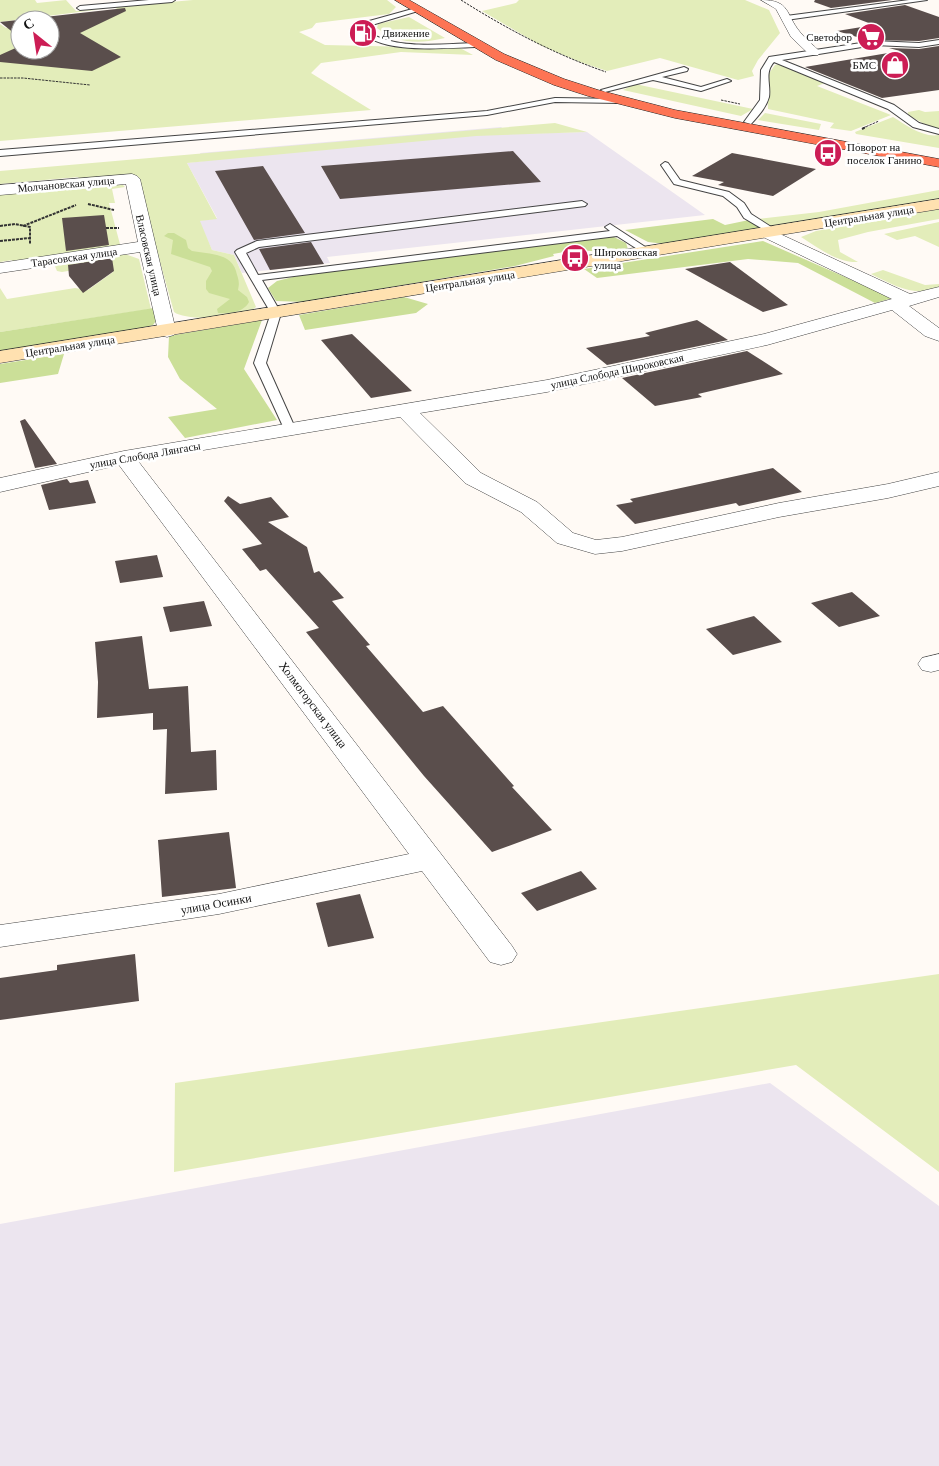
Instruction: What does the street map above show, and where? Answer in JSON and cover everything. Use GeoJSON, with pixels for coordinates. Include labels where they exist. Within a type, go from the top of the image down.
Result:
{"type":"FeatureCollection","features":[{"type":"Feature","properties":{"kind":"highway"},"geometry":{"type":"LineString","coordinates":[[401,0],[415,5],[511,54],[562,76],[605,90],[668,106],[939,157]]}},
{"type":"Feature","properties":{"kind":"highway"},"geometry":{"type":"LineString","coordinates":[[415,5],[475,45],[526,69],[568,85],[621,101],[709,121],[939,163]]}},
{"type":"Feature","properties":{"kind":"street"},"geometry":{"type":"LineString","coordinates":[[766,0],[780,7],[795,34],[814,52]]}},
{"type":"Feature","properties":{"kind":"street","name":"Молчановская улица"},"geometry":{"type":"LineString","coordinates":[[0,190],[132,178]]}},
{"type":"Feature","properties":{"kind":"street","name":"Власовская улица"},"geometry":{"type":"LineString","coordinates":[[132,178],[167,331]]}},
{"type":"Feature","properties":{"kind":"street","name":"Центральная улица"},"geometry":{"type":"LineString","coordinates":[[0,357],[939,204]]}},
{"type":"Feature","properties":{"kind":"street"},"geometry":{"type":"LineString","coordinates":[[770,232],[902,302],[932,332],[939,335]]}},
{"type":"Feature","properties":{"kind":"street","name":"Тарасовская улица"},"geometry":{"type":"LineString","coordinates":[[0,268],[148,246]]}},
{"type":"Feature","properties":{"kind":"street","name":"улица Слобода Широковская"},"geometry":{"type":"LineString","coordinates":[[290,430],[547,386],[757,341],[939,292]]}},
{"type":"Feature","properties":{"kind":"street"},"geometry":{"type":"LineString","coordinates":[[405,410],[474,478],[530,507],[565,538],[595,547],[622,544],[779,510],[888,491],[939,479]]}},
{"type":"Feature","properties":{"kind":"street","name":"улица Слобода Лянгасы"},"geometry":{"type":"LineString","coordinates":[[0,485],[124,457],[290,430]]}},
{"type":"Feature","properties":{"kind":"street","name":"Холмогорская улица"},"geometry":{"type":"LineString","coordinates":[[124,457],[501,954]]}},
{"type":"Feature","properties":{"kind":"street","name":"улица Осинки"},"geometry":{"type":"LineString","coordinates":[[0,936],[219,904],[410,865],[428,858]]}},
{"type":"Feature","properties":{"kind":"lane"},"geometry":{"type":"LineString","coordinates":[[80,8],[172,0]]}},
{"type":"Feature","properties":{"kind":"lane"},"geometry":{"type":"LineString","coordinates":[[786,18],[924,0]]}},
{"type":"Feature","properties":{"kind":"lane"},"geometry":{"type":"LineString","coordinates":[[415,5],[358,28],[363,33],[383,42],[475,45]]}},
{"type":"Feature","properties":{"kind":"lane"},"geometry":{"type":"LineString","coordinates":[[748,122],[760,109],[764,100],[766,92],[763,74],[766,66],[774,59],[874,43],[919,45],[939,42]]}},
{"type":"Feature","properties":{"kind":"lane"},"geometry":{"type":"LineString","coordinates":[[774,59],[891,107],[916,125],[939,132]]}},
{"type":"Feature","properties":{"kind":"lane"},"geometry":{"type":"LineString","coordinates":[[605,90],[684,69]]}},
{"type":"Feature","properties":{"kind":"lane"},"geometry":{"type":"LineString","coordinates":[[653,77],[701,89],[727,81]]}},
{"type":"Feature","properties":{"kind":"lane"},"geometry":{"type":"LineString","coordinates":[[555,100],[568,85]]}},
{"type":"Feature","properties":{"kind":"lane"},"geometry":{"type":"LineString","coordinates":[[0,153],[486,113],[555,100],[621,101]]}},
{"type":"Feature","properties":{"kind":"lane"},"geometry":{"type":"LineString","coordinates":[[665,165],[677,182],[726,194],[741,205],[747,216],[770,232]]}},
{"type":"Feature","properties":{"kind":"lane"},"geometry":{"type":"LineString","coordinates":[[290,430],[260,363],[276,313],[240,252],[257,244],[582,204]]}},
{"type":"Feature","properties":{"kind":"lane"},"geometry":{"type":"LineString","coordinates":[[609,226],[648,252]]}},
{"type":"Feature","properties":{"kind":"lane"},"geometry":{"type":"LineString","coordinates":[[255,278],[619,232]]}},
{"type":"Feature","properties":{"kind":"path"},"geometry":{"type":"LineString","coordinates":[[0,78],[23,78],[90,85]]}},
{"type":"Feature","properties":{"kind":"path"},"geometry":{"type":"LineString","coordinates":[[858,130],[900,113]]}},
{"type":"Feature","properties":{"kind":"path"},"geometry":{"type":"LineString","coordinates":[[23,226],[82,203]]}},
{"type":"Feature","properties":{"kind":"path"},"geometry":{"type":"LineString","coordinates":[[0,226],[15,224],[30,227],[31,248]]}},
{"type":"Feature","properties":{"kind":"path"},"geometry":{"type":"LineString","coordinates":[[106,228],[119,228]]}},
{"type":"Feature","properties":{"kind":"path"},"geometry":{"type":"LineString","coordinates":[[0,241],[30,238]]}},
{"type":"Feature","properties":{"kind":"shaded area"},"geometry":{"type":"Polygon","coordinates":[[[501,127],[510,134],[587,132],[705,215],[327,257],[330,263],[242,273],[234,255],[212,250],[199,221],[217,218],[187,163],[204,161],[200,153],[501,127]]]}},
{"type":"Feature","properties":{"kind":"shaded area"},"geometry":{"type":"Polygon","coordinates":[[[770,1083],[939,1206],[939,1466],[0,1466],[0,1224],[770,1083]]]}},
{"type":"Feature","properties":{"kind":"green space"},"geometry":{"type":"Polygon","coordinates":[[[0,0],[35,0],[37,3],[66,0],[76,11],[103,9],[60,14],[60,10],[10,10],[10,21],[0,22],[0,0]]]}},
{"type":"Feature","properties":{"kind":"green space"},"geometry":{"type":"Polygon","coordinates":[[[193,0],[387,0],[396,7],[389,14],[316,23],[312,28],[299,32],[325,45],[460,48],[473,55],[401,52],[321,63],[311,73],[371,110],[0,141],[0,24],[6,28],[10,27],[10,60],[60,60],[60,21],[122,12],[114,7],[193,0]]]}},
{"type":"Feature","properties":{"kind":"green space"},"geometry":{"type":"Polygon","coordinates":[[[519,0],[745,0],[769,10],[780,33],[758,60],[752,71],[754,76],[738,80],[660,58],[607,71],[540,45],[482,11],[516,3],[519,0]]]}},
{"type":"Feature","properties":{"kind":"green space"},"geometry":{"type":"Polygon","coordinates":[[[409,17],[445,38],[418,42],[401,40],[377,28],[378,24],[409,17]]]}},
{"type":"Feature","properties":{"kind":"green space"},"geometry":{"type":"Polygon","coordinates":[[[780,64],[825,83],[817,86],[891,115],[851,131],[830,128],[834,123],[768,109],[767,76],[775,65],[780,64]]]}},
{"type":"Feature","properties":{"kind":"green space"},"geometry":{"type":"Polygon","coordinates":[[[635,84],[753,109],[741,116],[623,90],[635,84]]]}},
{"type":"Feature","properties":{"kind":"green space"},"geometry":{"type":"Polygon","coordinates":[[[919,110],[925,112],[939,111],[939,129],[930,127],[908,115],[908,112],[919,110]]]}},
{"type":"Feature","properties":{"kind":"green space"},"geometry":{"type":"Polygon","coordinates":[[[765,113],[821,124],[819,130],[758,120],[765,113]]]}},
{"type":"Feature","properties":{"kind":"green space"},"geometry":{"type":"Polygon","coordinates":[[[893,117],[921,133],[939,135],[939,148],[856,134],[855,132],[893,117]]]}},
{"type":"Feature","properties":{"kind":"green space"},"geometry":{"type":"Polygon","coordinates":[[[555,123],[587,132],[476,136],[187,163],[217,219],[200,221],[212,250],[234,255],[256,307],[250,311],[229,316],[203,318],[181,315],[174,312],[136,176],[81,181],[78,177],[0,184],[0,171],[555,123]]]}},
{"type":"Feature","properties":{"kind":"green space"},"geometry":{"type":"Polygon","coordinates":[[[122,184],[125,187],[112,189],[115,203],[109,203],[121,248],[14,264],[12,260],[0,262],[0,193],[122,184]]]}},
{"type":"Feature","properties":{"kind":"green space"},"geometry":{"type":"Polygon","coordinates":[[[939,190],[939,199],[773,228],[758,219],[819,212],[939,190]]]}},
{"type":"Feature","properties":{"kind":"green space"},"geometry":{"type":"Polygon","coordinates":[[[939,209],[939,219],[868,232],[838,240],[840,252],[858,262],[850,262],[835,257],[801,237],[816,231],[939,209]]]}},
{"type":"Feature","properties":{"kind":"green space"},"geometry":{"type":"Polygon","coordinates":[[[713,219],[725,225],[749,220],[765,230],[665,244],[648,242],[625,230],[713,219]]]}},
{"type":"Feature","properties":{"kind":"green space"},"geometry":{"type":"Polygon","coordinates":[[[939,222],[939,247],[915,236],[897,240],[884,234],[939,222]]]}},
{"type":"Feature","properties":{"kind":"green space"},"geometry":{"type":"Polygon","coordinates":[[[168,233],[174,233],[186,240],[188,248],[192,251],[218,255],[229,261],[236,271],[239,282],[238,290],[247,297],[249,302],[246,306],[236,312],[218,313],[217,309],[230,299],[209,293],[206,289],[206,281],[212,271],[210,267],[171,254],[173,240],[164,236],[168,233]]]}},
{"type":"Feature","properties":{"kind":"green space"},"geometry":{"type":"Polygon","coordinates":[[[601,237],[614,237],[626,243],[628,249],[607,252],[575,250],[553,254],[554,256],[515,266],[304,302],[276,301],[268,288],[277,281],[297,276],[601,237]]]}},
{"type":"Feature","properties":{"kind":"green space"},"geometry":{"type":"Polygon","coordinates":[[[763,241],[893,298],[875,303],[798,263],[748,259],[597,278],[584,269],[763,241]]]}},
{"type":"Feature","properties":{"kind":"green space"},"geometry":{"type":"Polygon","coordinates":[[[125,254],[139,259],[151,309],[0,332],[0,288],[7,299],[75,288],[88,290],[113,272],[97,266],[62,272],[57,271],[54,264],[125,254]]]}},
{"type":"Feature","properties":{"kind":"green space"},"geometry":{"type":"Polygon","coordinates":[[[883,270],[925,285],[939,284],[939,289],[920,291],[904,289],[871,274],[883,270]]]}},
{"type":"Feature","properties":{"kind":"green space"},"geometry":{"type":"Polygon","coordinates":[[[404,297],[428,304],[416,313],[305,330],[299,315],[404,297]]]}},
{"type":"Feature","properties":{"kind":"green space"},"geometry":{"type":"Polygon","coordinates":[[[154,308],[156,321],[153,325],[137,330],[0,352],[0,332],[154,308]]]}},
{"type":"Feature","properties":{"kind":"green space"},"geometry":{"type":"Polygon","coordinates":[[[262,320],[244,369],[277,420],[185,438],[168,417],[217,409],[180,379],[168,357],[169,336],[262,320]]]}},
{"type":"Feature","properties":{"kind":"green space"},"geometry":{"type":"Polygon","coordinates":[[[64,354],[58,374],[0,383],[0,364],[64,354]]]}},
{"type":"Feature","properties":{"kind":"green space"},"geometry":{"type":"Polygon","coordinates":[[[939,974],[939,1172],[796,1065],[174,1172],[175,1083],[939,974]]]}},
{"type":"Feature","properties":{"kind":"building"},"geometry":{"type":"Polygon","coordinates":[[[815,0],[892,0],[831,8],[814,2],[815,0]]]}},
{"type":"Feature","properties":{"kind":"building"},"geometry":{"type":"Polygon","coordinates":[[[905,5],[939,17],[939,38],[919,41],[867,40],[837,31],[874,25],[845,14],[905,5]]]}},
{"type":"Feature","properties":{"kind":"building"},"geometry":{"type":"Polygon","coordinates":[[[125,8],[126,11],[80,33],[121,57],[92,71],[0,62],[0,55],[10,50],[10,60],[60,60],[60,15],[125,8]]]}},
{"type":"Feature","properties":{"kind":"building"},"geometry":{"type":"Polygon","coordinates":[[[10,21],[10,30],[0,22],[10,21]]]}},
{"type":"Feature","properties":{"kind":"building"},"geometry":{"type":"Polygon","coordinates":[[[939,46],[939,90],[882,98],[805,67],[900,51],[889,48],[919,49],[939,46]]]}},
{"type":"Feature","properties":{"kind":"building"},"geometry":{"type":"Polygon","coordinates":[[[513,151],[541,182],[340,199],[321,166],[513,151]]]}},
{"type":"Feature","properties":{"kind":"building"},"geometry":{"type":"Polygon","coordinates":[[[732,153],[816,169],[773,196],[718,185],[724,182],[692,176],[732,153]]]}},
{"type":"Feature","properties":{"kind":"building"},"geometry":{"type":"Polygon","coordinates":[[[263,166],[305,233],[254,240],[215,171],[263,166]]]}},
{"type":"Feature","properties":{"kind":"building"},"geometry":{"type":"Polygon","coordinates":[[[104,215],[109,245],[66,251],[62,218],[104,215]]]}},
{"type":"Feature","properties":{"kind":"building"},"geometry":{"type":"Polygon","coordinates":[[[311,242],[324,264],[270,270],[259,249],[311,242]]]}},
{"type":"Feature","properties":{"kind":"building"},"geometry":{"type":"Polygon","coordinates":[[[112,258],[114,271],[83,293],[69,276],[68,265],[112,258]]]}},
{"type":"Feature","properties":{"kind":"building"},"geometry":{"type":"Polygon","coordinates":[[[730,262],[788,305],[763,312],[685,269],[730,262]]]}},
{"type":"Feature","properties":{"kind":"building"},"geometry":{"type":"Polygon","coordinates":[[[697,320],[728,340],[607,365],[586,348],[650,336],[645,333],[697,320]]]}},
{"type":"Feature","properties":{"kind":"building"},"geometry":{"type":"Polygon","coordinates":[[[352,334],[412,391],[371,398],[321,340],[352,334]]]}},
{"type":"Feature","properties":{"kind":"building"},"geometry":{"type":"Polygon","coordinates":[[[747,351],[783,374],[698,394],[702,397],[655,406],[622,378],[747,351]]]}},
{"type":"Feature","properties":{"kind":"building"},"geometry":{"type":"Polygon","coordinates":[[[25,419],[57,464],[35,468],[20,421],[25,419]]]}},
{"type":"Feature","properties":{"kind":"building"},"geometry":{"type":"Polygon","coordinates":[[[773,468],[802,492],[739,506],[736,503],[635,524],[616,505],[633,502],[630,499],[773,468]]]}},
{"type":"Feature","properties":{"kind":"building"},"geometry":{"type":"Polygon","coordinates":[[[67,479],[70,483],[88,480],[96,503],[49,510],[41,485],[67,479]]]}},
{"type":"Feature","properties":{"kind":"building"},"geometry":{"type":"Polygon","coordinates":[[[228,496],[240,504],[271,497],[289,517],[268,522],[307,547],[314,573],[319,571],[344,598],[332,601],[370,645],[366,646],[423,712],[443,706],[514,786],[512,787],[552,830],[492,852],[424,776],[306,632],[319,628],[266,569],[260,571],[242,549],[262,544],[224,501],[228,496]]]}},
{"type":"Feature","properties":{"kind":"building"},"geometry":{"type":"Polygon","coordinates":[[[157,555],[163,577],[120,583],[115,561],[157,555]]]}},
{"type":"Feature","properties":{"kind":"building"},"geometry":{"type":"Polygon","coordinates":[[[852,592],[880,616],[839,627],[811,603],[852,592]]]}},
{"type":"Feature","properties":{"kind":"building"},"geometry":{"type":"Polygon","coordinates":[[[204,601],[212,626],[170,632],[163,607],[204,601]]]}},
{"type":"Feature","properties":{"kind":"building"},"geometry":{"type":"Polygon","coordinates":[[[754,616],[782,642],[733,655],[706,629],[754,616]]]}},
{"type":"Feature","properties":{"kind":"building"},"geometry":{"type":"Polygon","coordinates":[[[142,636],[149,689],[188,686],[191,752],[216,750],[217,790],[165,794],[167,729],[153,730],[153,713],[97,718],[98,682],[95,642],[142,636]]]}},
{"type":"Feature","properties":{"kind":"building"},"geometry":{"type":"Polygon","coordinates":[[[229,832],[236,888],[162,897],[158,840],[229,832]]]}},
{"type":"Feature","properties":{"kind":"building"},"geometry":{"type":"Polygon","coordinates":[[[581,871],[597,889],[537,911],[521,893],[581,871]]]}},
{"type":"Feature","properties":{"kind":"building"},"geometry":{"type":"Polygon","coordinates":[[[360,894],[374,938],[328,947],[316,903],[360,894]]]}},
{"type":"Feature","properties":{"kind":"building"},"geometry":{"type":"Polygon","coordinates":[[[135,954],[139,1001],[0,1020],[0,978],[57,970],[57,965],[135,954]]]}},
{"type":"Feature","properties":{"kind":"place","name":"Движение"},"geometry":{"type":"Point","coordinates":[363,33]}},
{"type":"Feature","properties":{"kind":"place","name":"Светофор"},"geometry":{"type":"Point","coordinates":[871,37]}},
{"type":"Feature","properties":{"kind":"place","name":"БМС"},"geometry":{"type":"Point","coordinates":[895,65]}},
{"type":"Feature","properties":{"kind":"place","name":"Поворот на поселок Ганино"},"geometry":{"type":"Point","coordinates":[828,153]}},
{"type":"Feature","properties":{"kind":"place","name":"Широковская улица"},"geometry":{"type":"Point","coordinates":[575,258]}}]}
